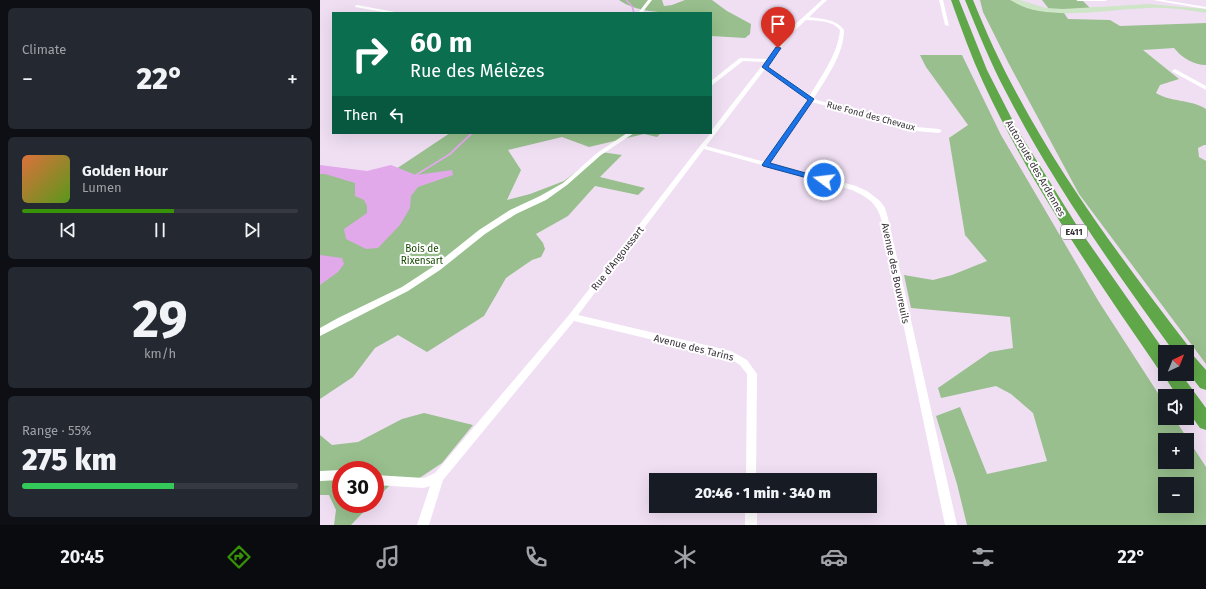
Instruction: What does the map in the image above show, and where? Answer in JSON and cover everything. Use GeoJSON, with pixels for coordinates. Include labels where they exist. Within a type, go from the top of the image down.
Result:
{"type":"FeatureCollection","features":[{"type":"Feature","properties":{"kind":"highway","name":"Autoroute des Ardennes"},"geometry":{"type":"LineString","coordinates":[[955,0],[972,47],[993,92],[1023,148],[1117,298],[1158,355]]}},
{"type":"Feature","properties":{"kind":"highway","name":"Autoroute des Ardennes"},"geometry":{"type":"LineString","coordinates":[[969,0],[988,47],[1042,148],[1091,225],[1178,345]]}},
{"type":"Feature","properties":{"kind":"highway"},"geometry":{"type":"LineString","coordinates":[[977,0],[983,20],[1010,77],[1006,83]]}},
{"type":"Feature","properties":{"kind":"highway"},"geometry":{"type":"LineString","coordinates":[[1194,367],[1206,383]]}},
{"type":"Feature","properties":{"kind":"highway"},"geometry":{"type":"LineString","coordinates":[[1194,406],[1206,422]]}},
{"type":"Feature","properties":{"kind":"street"},"geometry":{"type":"LineString","coordinates":[[641,12],[650,0]]}},
{"type":"Feature","properties":{"kind":"street","name":"Rue d'Angoussart"},"geometry":{"type":"LineString","coordinates":[[423,525],[431,496],[439,477],[572,317],[792,30],[825,0]]}},
{"type":"Feature","properties":{"kind":"street"},"geometry":{"type":"LineString","coordinates":[[941,0],[947,25]]}},
{"type":"Feature","properties":{"kind":"street"},"geometry":{"type":"LineString","coordinates":[[1014,0],[1032,6],[1060,11],[1158,6],[1206,10]]}},
{"type":"Feature","properties":{"kind":"street"},"geometry":{"type":"LineString","coordinates":[[1078,0],[1105,0]]}},
{"type":"Feature","properties":{"kind":"street"},"geometry":{"type":"LineString","coordinates":[[1155,0],[1206,10]]}},
{"type":"Feature","properties":{"kind":"street"},"geometry":{"type":"LineString","coordinates":[[357,6],[390,12]]}},
{"type":"Feature","properties":{"kind":"street"},"geometry":{"type":"LineString","coordinates":[[766,165],[811,99],[832,64],[844,35],[842,29],[834,23],[805,18]]}},
{"type":"Feature","properties":{"kind":"street"},"geometry":{"type":"LineString","coordinates":[[712,83],[742,60],[750,59],[767,64]]}},
{"type":"Feature","properties":{"kind":"street","name":"Rue Fond des Chevaux"},"geometry":{"type":"LineString","coordinates":[[767,64],[811,99],[916,129],[939,131]]}},
{"type":"Feature","properties":{"kind":"street"},"geometry":{"type":"LineString","coordinates":[[1175,71],[1206,88]]}},
{"type":"Feature","properties":{"kind":"street"},"geometry":{"type":"LineString","coordinates":[[320,332],[341,320],[405,289],[437,268],[482,232],[513,212],[543,198],[565,184],[599,154],[629,134]]}},
{"type":"Feature","properties":{"kind":"street","name":"Avenue des Bouvreuils"},"geometry":{"type":"LineString","coordinates":[[702,147],[854,188],[865,193],[879,204],[887,229],[951,525]]}},
{"type":"Feature","properties":{"kind":"street","name":"Avenue des Tarins"},"geometry":{"type":"LineString","coordinates":[[572,317],[731,355],[741,360],[748,366],[752,374],[751,473]]}},
{"type":"Feature","properties":{"kind":"street"},"geometry":{"type":"LineString","coordinates":[[320,476],[332,476]]}},
{"type":"Feature","properties":{"kind":"street"},"geometry":{"type":"LineString","coordinates":[[384,481],[424,483],[439,477]]}},
{"type":"Feature","properties":{"kind":"street"},"geometry":{"type":"LineString","coordinates":[[751,513],[751,525]]}},
{"type":"Feature","properties":{"kind":"green space"},"geometry":{"type":"Polygon","coordinates":[[[619,0],[662,0],[664,6],[672,5],[685,0],[712,0],[727,11],[751,24],[750,34],[745,38],[712,36],[712,12],[651,11],[628,5],[619,0]]]}},
{"type":"Feature","properties":{"kind":"green space"},"geometry":{"type":"Polygon","coordinates":[[[980,0],[1010,0],[1034,9],[1064,13],[1068,19],[1110,20],[1120,26],[1206,23],[1206,65],[1197,64],[1188,60],[1174,48],[1143,50],[1179,79],[1160,85],[1156,93],[1167,98],[1193,104],[1206,109],[1206,145],[1198,148],[1199,157],[1206,161],[1206,364],[1194,348],[1194,345],[1192,345],[1079,194],[1009,64],[983,12],[980,0]]]}},
{"type":"Feature","properties":{"kind":"green space"},"geometry":{"type":"Polygon","coordinates":[[[1042,0],[1082,0],[1091,9],[1049,9],[1042,0]]]}},
{"type":"Feature","properties":{"kind":"green space"},"geometry":{"type":"Polygon","coordinates":[[[920,55],[962,55],[1001,135],[1099,302],[1158,393],[1158,425],[1179,425],[1184,433],[1158,433],[1158,469],[1194,469],[1194,449],[1206,467],[1206,525],[967,525],[957,484],[936,416],[960,407],[987,474],[1047,461],[1033,413],[1011,394],[996,386],[941,398],[938,388],[990,352],[1013,348],[1010,317],[911,308],[904,275],[933,280],[952,275],[987,261],[965,235],[949,138],[968,125],[926,67],[920,55]]]}},
{"type":"Feature","properties":{"kind":"green space","name":"Bois de Rixensart"},"geometry":{"type":"Polygon","coordinates":[[[448,134],[644,134],[589,147],[562,137],[508,150],[521,170],[507,200],[530,194],[564,181],[601,152],[622,155],[600,177],[645,188],[638,195],[595,186],[568,216],[536,234],[543,243],[545,249],[541,257],[532,260],[506,278],[484,316],[427,352],[398,335],[375,348],[353,377],[320,399],[320,168],[381,179],[448,134]]]}},
{"type":"Feature","properties":{"kind":"green space","name":"Bois de Rixensart"},"geometry":{"type":"Polygon","coordinates":[[[644,134],[660,134],[657,137],[644,134]]]}},
{"type":"Feature","properties":{"kind":"green space"},"geometry":{"type":"Polygon","coordinates":[[[424,413],[473,425],[442,463],[415,481],[389,486],[384,491],[384,461],[332,461],[332,501],[329,495],[320,495],[320,435],[332,445],[358,442],[402,419],[424,413]]]}},
{"type":"Feature","properties":{"kind":"green space"},"geometry":{"type":"Polygon","coordinates":[[[336,513],[362,513],[351,525],[334,525],[336,513]]]}},
{"type":"Feature","properties":{"kind":"shaded area"},"geometry":{"type":"Polygon","coordinates":[[[320,165],[367,171],[391,165],[416,175],[452,170],[453,175],[418,187],[411,196],[410,208],[400,225],[378,248],[366,249],[346,239],[344,229],[367,213],[367,206],[364,200],[355,196],[355,183],[325,174],[320,174],[320,165]]]}},
{"type":"Feature","properties":{"kind":"shaded area"},"geometry":{"type":"Polygon","coordinates":[[[320,255],[342,258],[344,264],[338,272],[320,285],[320,255]]]}},
{"type":"Feature","properties":{"kind":"waterway"},"geometry":{"type":"LineString","coordinates":[[626,0],[632,6],[634,12]]}},
{"type":"Feature","properties":{"kind":"waterway"},"geometry":{"type":"LineString","coordinates":[[416,175],[450,154],[471,134]]}},
{"type":"Feature","properties":{"kind":"route"},"geometry":{"type":"LineString","coordinates":[[778,48],[765,67],[811,99],[766,165],[824,180]]}}]}
